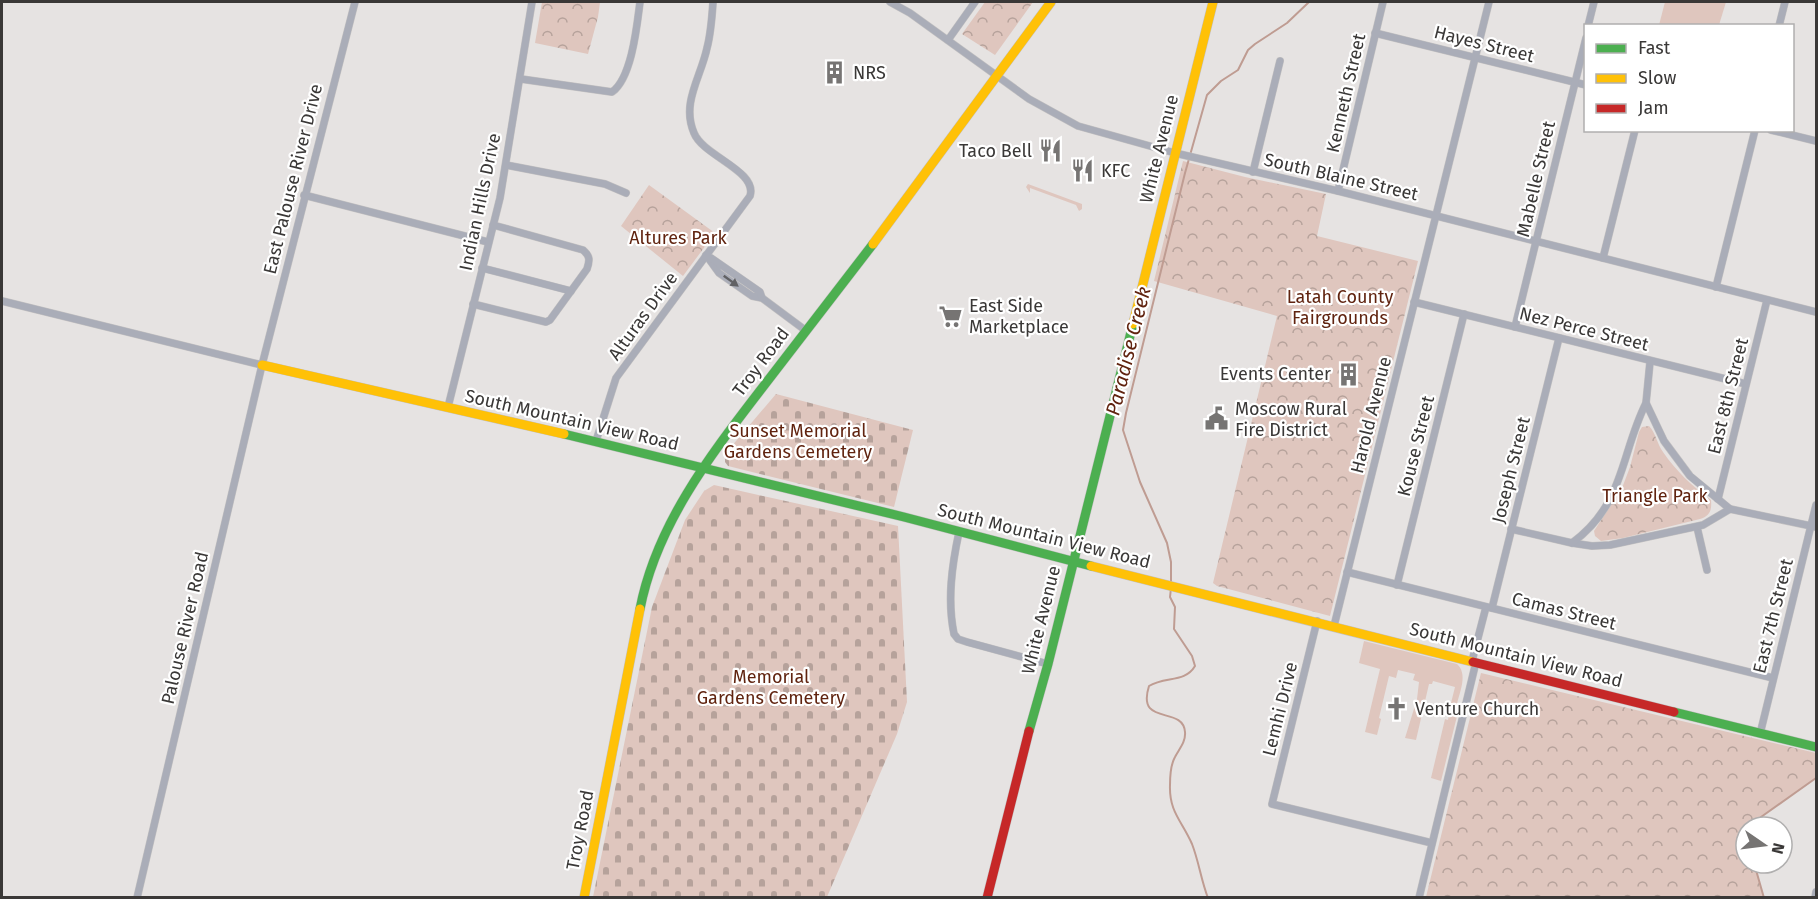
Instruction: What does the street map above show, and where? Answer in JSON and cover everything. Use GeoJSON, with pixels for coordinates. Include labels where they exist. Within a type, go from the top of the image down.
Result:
{"type":"FeatureCollection","features":[{"type":"Feature","properties":{"kind":"street","name":"East Palouse River Drive"},"geometry":{"type":"LineString","coordinates":[[262,365],[355,2]]}},
{"type":"Feature","properties":{"kind":"street","name":"Indian Hills Drive"},"geometry":{"type":"LineString","coordinates":[[448,407],[506,165],[532,2]]}},
{"type":"Feature","properties":{"kind":"street"},"geometry":{"type":"LineString","coordinates":[[521,79],[603,93],[612,92],[618,88],[623,79],[635,38],[640,2]]}},
{"type":"Feature","properties":{"kind":"street","name":"Alturas Drive"},"geometry":{"type":"LineString","coordinates":[[596,441],[616,378],[750,196],[749,182],[741,173],[703,146],[695,136],[690,121],[689,105],[708,45],[713,2]]}},
{"type":"Feature","properties":{"kind":"street","name":"South Blaine Street"},"geometry":{"type":"LineString","coordinates":[[890,2],[910,13],[1042,108],[1078,126],[1253,172],[1436,215],[1816,312]]}},
{"type":"Feature","properties":{"kind":"street"},"geometry":{"type":"LineString","coordinates":[[948,40],[975,2]]}},
{"type":"Feature","properties":{"kind":"street","name":"Troy Road"},"geometry":{"type":"LineString","coordinates":[[584,897],[645,584],[670,520],[702,468],[805,330],[892,219],[1051,2]]}},
{"type":"Feature","properties":{"kind":"street","name":"White Avenue"},"geometry":{"type":"LineString","coordinates":[[987,897],[1178,153],[1213,2]]}},
{"type":"Feature","properties":{"kind":"street","name":"Kenneth Street"},"geometry":{"type":"LineString","coordinates":[[1338,191],[1383,2]]}},
{"type":"Feature","properties":{"kind":"street","name":"Harold Avenue"},"geometry":{"type":"LineString","coordinates":[[1334,626],[1489,2]]}},
{"type":"Feature","properties":{"kind":"street"},"geometry":{"type":"LineString","coordinates":[[1588,24],[1594,2]]}},
{"type":"Feature","properties":{"kind":"street"},"geometry":{"type":"LineString","coordinates":[[1780,24],[1785,2]]}},
{"type":"Feature","properties":{"kind":"street","name":"Hayes Street"},"geometry":{"type":"LineString","coordinates":[[1375,33],[1584,84]]}},
{"type":"Feature","properties":{"kind":"street","name":"Mabelle Street"},"geometry":{"type":"LineString","coordinates":[[1515,327],[1584,45]]}},
{"type":"Feature","properties":{"kind":"street"},"geometry":{"type":"LineString","coordinates":[[1253,172],[1280,61]]}},
{"type":"Feature","properties":{"kind":"street"},"geometry":{"type":"LineString","coordinates":[[1604,258],[1635,132]]}},
{"type":"Feature","properties":{"kind":"street"},"geometry":{"type":"LineString","coordinates":[[1716,287],[1755,132]]}},
{"type":"Feature","properties":{"kind":"street"},"geometry":{"type":"LineString","coordinates":[[1779,132],[1816,141]]}},
{"type":"Feature","properties":{"kind":"street"},"geometry":{"type":"LineString","coordinates":[[506,165],[605,184],[626,193]]}},
{"type":"Feature","properties":{"kind":"street"},"geometry":{"type":"LineString","coordinates":[[304,195],[488,242]]}},
{"type":"Feature","properties":{"kind":"street"},"geometry":{"type":"LineString","coordinates":[[473,304],[546,322],[550,320],[571,291],[590,261],[583,249],[493,225]]}},
{"type":"Feature","properties":{"kind":"street"},"geometry":{"type":"LineString","coordinates":[[706,255],[760,292],[762,298],[805,330]]}},
{"type":"Feature","properties":{"kind":"street"},"geometry":{"type":"LineString","coordinates":[[482,268],[571,291]]}},
{"type":"Feature","properties":{"kind":"street","name":"East 8th Street"},"geometry":{"type":"LineString","coordinates":[[1718,499],[1767,300]]}},
{"type":"Feature","properties":{"kind":"street"},"geometry":{"type":"LineString","coordinates":[[2,301],[262,365]]}},
{"type":"Feature","properties":{"kind":"street","name":"Nez Perce Street"},"geometry":{"type":"LineString","coordinates":[[1414,302],[1746,384]]}},
{"type":"Feature","properties":{"kind":"street","name":"Kouse Street"},"geometry":{"type":"LineString","coordinates":[[1397,585],[1464,314]]}},
{"type":"Feature","properties":{"kind":"street","name":"Joseph Street"},"geometry":{"type":"LineString","coordinates":[[1419,897],[1474,661],[1511,529],[1559,339]]}},
{"type":"Feature","properties":{"kind":"street"},"geometry":{"type":"LineString","coordinates":[[1572,543],[1597,518],[1618,484],[1636,423],[1646,403],[1650,362]]}},
{"type":"Feature","properties":{"kind":"street","name":"South Mountain View Road"},"geometry":{"type":"LineString","coordinates":[[262,365],[596,441],[1816,747]]}},
{"type":"Feature","properties":{"kind":"street","name":"Palouse River Road"},"geometry":{"type":"LineString","coordinates":[[136,897],[262,365]]}},
{"type":"Feature","properties":{"kind":"street"},"geometry":{"type":"LineString","coordinates":[[1646,403],[1664,441],[1677,460],[1700,485],[1730,509],[1814,527]]}},
{"type":"Feature","properties":{"kind":"street","name":"East 7th Street"},"geometry":{"type":"LineString","coordinates":[[1760,734],[1814,527],[1816,505]]}},
{"type":"Feature","properties":{"kind":"street"},"geometry":{"type":"LineString","coordinates":[[1511,529],[1572,543],[1592,546],[1610,545],[1697,526],[1714,520],[1730,509]]}},
{"type":"Feature","properties":{"kind":"street"},"geometry":{"type":"LineString","coordinates":[[1697,526],[1707,570]]}},
{"type":"Feature","properties":{"kind":"street"},"geometry":{"type":"LineString","coordinates":[[959,532],[952,568],[954,634],[961,640],[1048,664]]}},
{"type":"Feature","properties":{"kind":"street","name":"Camas Street"},"geometry":{"type":"LineString","coordinates":[[1347,572],[1773,678]]}},
{"type":"Feature","properties":{"kind":"street","name":"Lemhi Drive"},"geometry":{"type":"LineString","coordinates":[[1317,621],[1272,804],[1432,843]]}},
{"type":"Feature","properties":{"kind":"street"},"geometry":{"type":"LineString","coordinates":[[1815,897],[1816,892]]}},
{"type":"Feature","properties":{"kind":"green space"},"geometry":{"type":"Polygon","coordinates":[[[542,2],[600,2],[588,54],[535,43],[542,2]]]}},
{"type":"Feature","properties":{"kind":"green space"},"geometry":{"type":"Polygon","coordinates":[[[985,2],[1033,2],[995,55],[962,34],[985,2]]]}},
{"type":"Feature","properties":{"kind":"green space"},"geometry":{"type":"Polygon","coordinates":[[[1665,2],[1726,2],[1719,24],[1659,24],[1665,2]]]}},
{"type":"Feature","properties":{"kind":"green space","name":"Latah County Fairgrounds"},"geometry":{"type":"Polygon","coordinates":[[[1183,161],[1326,194],[1317,236],[1418,261],[1330,616],[1217,586],[1213,583],[1277,316],[1154,281],[1183,161]]]}},
{"type":"Feature","properties":{"kind":"green space"},"geometry":{"type":"Polygon","coordinates":[[[1028,184],[1082,204],[1082,209],[1079,211],[1076,205],[1030,188],[1030,193],[1026,187],[1028,184]]]}},
{"type":"Feature","properties":{"kind":"green space","name":"Altures Park"},"geometry":{"type":"Polygon","coordinates":[[[649,185],[715,233],[683,276],[621,226],[649,185]]]}},
{"type":"Feature","properties":{"kind":"green space","name":"Sunset Memorial Gardens Cemetery"},"geometry":{"type":"Polygon","coordinates":[[[776,394],[913,430],[894,507],[728,466],[725,462],[725,454],[776,394]]]}},
{"type":"Feature","properties":{"kind":"green space","name":"Triangle Park"},"geometry":{"type":"Polygon","coordinates":[[[1649,426],[1673,466],[1711,500],[1710,512],[1700,519],[1623,538],[1601,541],[1595,536],[1594,531],[1622,488],[1639,432],[1642,427],[1649,426]]]}},
{"type":"Feature","properties":{"kind":"green space","name":"Memorial Gardens Cemetery"},"geometry":{"type":"Polygon","coordinates":[[[714,485],[898,526],[907,702],[897,734],[827,897],[593,897],[652,607],[685,520],[704,491],[714,485]]]}},
{"type":"Feature","properties":{"kind":"green space"},"geometry":{"type":"Polygon","coordinates":[[[1364,641],[1457,664],[1463,678],[1457,704],[1451,703],[1455,687],[1433,681],[1429,684],[1416,740],[1405,738],[1417,699],[1419,682],[1413,680],[1415,674],[1398,670],[1396,678],[1389,676],[1377,735],[1365,732],[1380,669],[1359,663],[1364,641]]]}},
{"type":"Feature","properties":{"kind":"green space"},"geometry":{"type":"Polygon","coordinates":[[[1481,673],[1816,753],[1815,779],[1764,815],[1734,815],[1734,875],[1758,875],[1764,897],[1426,897],[1481,673]]]}},
{"type":"Feature","properties":{"kind":"green space"},"geometry":{"type":"Polygon","coordinates":[[[1449,714],[1457,716],[1441,781],[1431,778],[1445,719],[1448,720],[1449,714]]]}},
{"type":"Feature","properties":{"kind":"waterway","name":"Paradise Creek"},"geometry":{"type":"LineString","coordinates":[[1171,582],[1171,562],[1167,543],[1140,482],[1123,430],[1126,413],[1185,173],[1207,95],[1221,81],[1238,70],[1248,50],[1287,23],[1309,2]]}},
{"type":"Feature","properties":{"kind":"waterway","name":"Paradise Creek"},"geometry":{"type":"LineString","coordinates":[[1171,588],[1170,597],[1175,607],[1174,629],[1192,656],[1195,666],[1186,675],[1149,686],[1147,699],[1149,707],[1177,719],[1185,732],[1172,767],[1170,794],[1174,809],[1192,844],[1208,898]]}},
{"type":"Feature","properties":{"kind":"waterway","name":"Paradise Creek"},"geometry":{"type":"LineString","coordinates":[[1764,815],[1816,778]]}},
{"type":"Feature","properties":{"kind":"waterway","name":"Paradise Creek"},"geometry":{"type":"LineString","coordinates":[[1757,875],[1764,898]]}},
{"type":"Feature","properties":{"kind":"traffic: fast"},"geometry":{"type":"LineString","coordinates":[[640,609],[658,549],[704,467],[873,244]]}},
{"type":"Feature","properties":{"kind":"traffic: fast"},"geometry":{"type":"LineString","coordinates":[[1029,731],[1048,664],[1133,324]]}},
{"type":"Feature","properties":{"kind":"traffic: fast"},"geometry":{"type":"LineString","coordinates":[[564,434],[904,517],[1091,566]]}},
{"type":"Feature","properties":{"kind":"traffic: fast"},"geometry":{"type":"LineString","coordinates":[[1674,712],[1816,747]]}},
{"type":"Feature","properties":{"kind":"traffic: slow"},"geometry":{"type":"LineString","coordinates":[[873,244],[1051,2]]}},
{"type":"Feature","properties":{"kind":"traffic: slow"},"geometry":{"type":"LineString","coordinates":[[1133,324],[1213,2]]}},
{"type":"Feature","properties":{"kind":"traffic: slow"},"geometry":{"type":"LineString","coordinates":[[262,365],[564,434]]}},
{"type":"Feature","properties":{"kind":"traffic: slow"},"geometry":{"type":"LineString","coordinates":[[1091,566],[1473,662]]}},
{"type":"Feature","properties":{"kind":"traffic: slow"},"geometry":{"type":"LineString","coordinates":[[584,898],[640,609]]}},
{"type":"Feature","properties":{"kind":"traffic: jam"},"geometry":{"type":"LineString","coordinates":[[1473,662],[1674,712]]}},
{"type":"Feature","properties":{"kind":"traffic: jam"},"geometry":{"type":"LineString","coordinates":[[987,898],[1029,731]]}},
{"type":"Feature","properties":{"kind":"place","name":"NRS"},"geometry":{"type":"Point","coordinates":[835,73]}},
{"type":"Feature","properties":{"kind":"place","name":"Taco Bell"},"geometry":{"type":"Point","coordinates":[1050,151]}},
{"type":"Feature","properties":{"kind":"place","name":"KFC"},"geometry":{"type":"Point","coordinates":[1083,171]}},
{"type":"Feature","properties":{"kind":"place","name":"East Side Marketplace"},"geometry":{"type":"Point","coordinates":[951,316]}},
{"type":"Feature","properties":{"kind":"place","name":"Events Center"},"geometry":{"type":"Point","coordinates":[1349,374]}},
{"type":"Feature","properties":{"kind":"place","name":"Moscow Rural Fire District"},"geometry":{"type":"Point","coordinates":[1217,419]}},
{"type":"Feature","properties":{"kind":"place","name":"Venture Church"},"geometry":{"type":"Point","coordinates":[1397,709]}}]}
